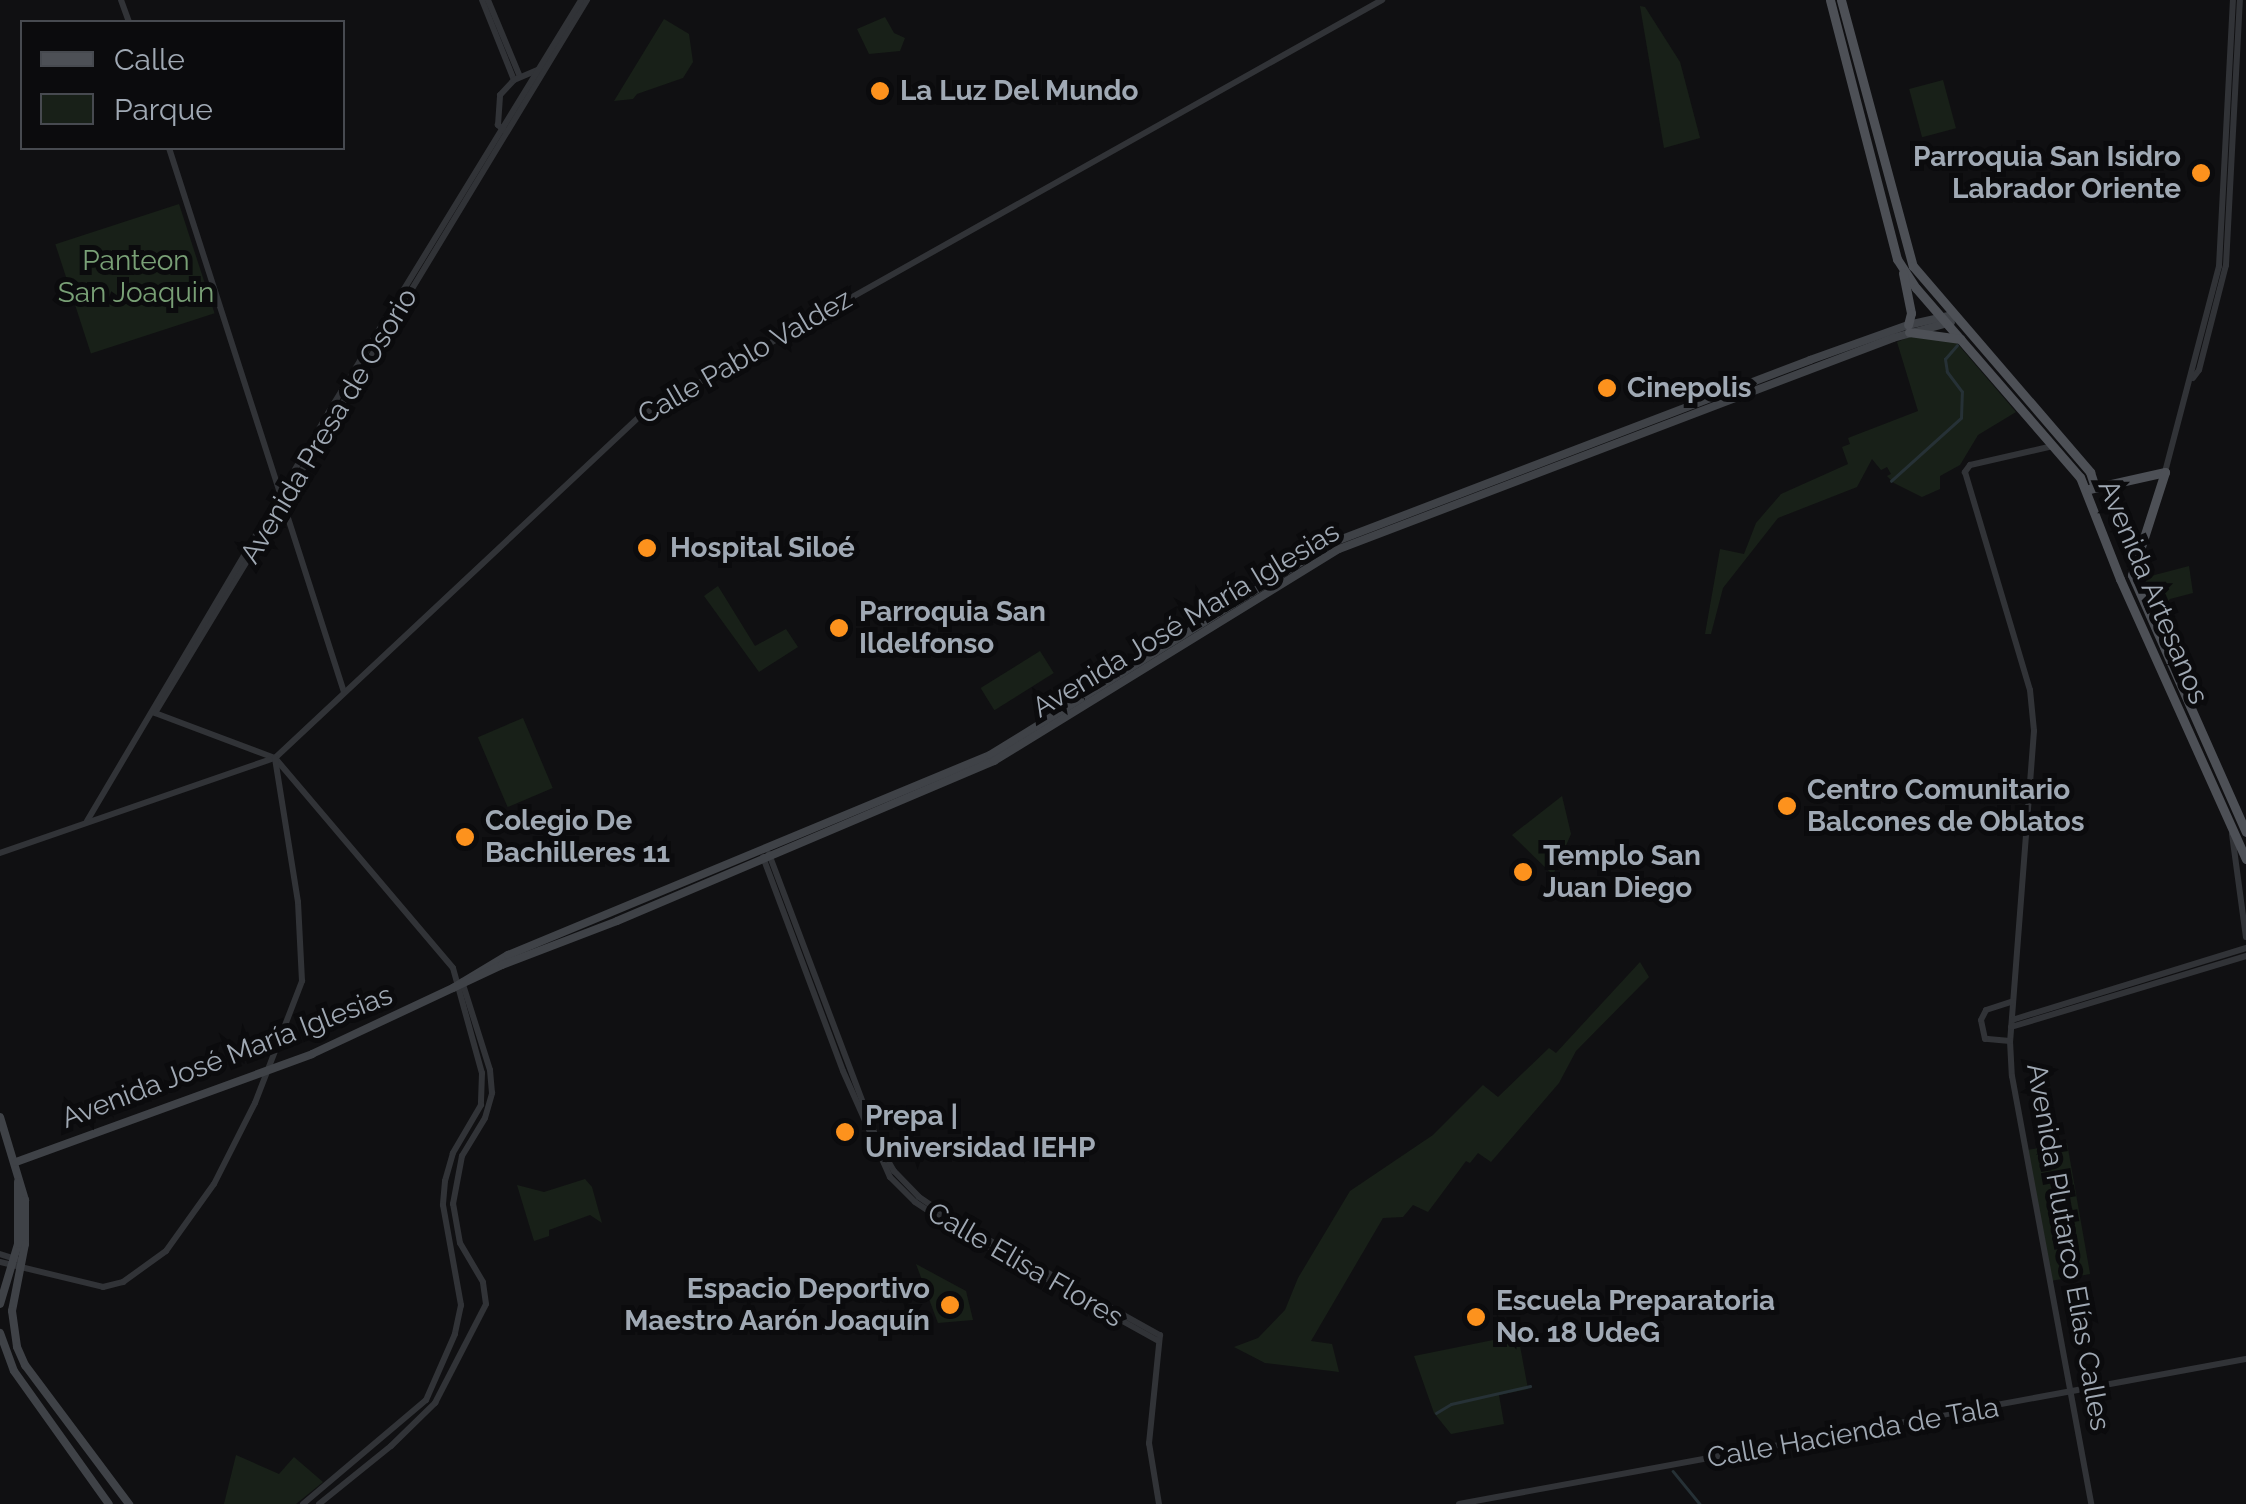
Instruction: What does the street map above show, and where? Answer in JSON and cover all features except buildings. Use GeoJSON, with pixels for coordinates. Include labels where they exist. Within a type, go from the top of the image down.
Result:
{"type":"FeatureCollection","features":[{"type":"Feature","properties":{"kind":"main road"},"geometry":{"type":"LineString","coordinates":[[1830,0],[1842,59],[1903,270],[1911,313],[1908,329],[1961,340]]}},
{"type":"Feature","properties":{"kind":"main road"},"geometry":{"type":"LineString","coordinates":[[1841,0],[1908,257],[1949,319]]}},
{"type":"Feature","properties":{"kind":"main road"},"geometry":{"type":"LineString","coordinates":[[1903,270],[2087,468],[2090,488],[2165,472]]}},
{"type":"Feature","properties":{"kind":"main road","name":"Avenida José María Iglesias"},"geometry":{"type":"LineString","coordinates":[[16,1162],[268,1071],[508,955],[765,854],[990,755],[1334,542],[1908,329],[1949,319]]}},
{"type":"Feature","properties":{"kind":"main road","name":"Avenida Artesanos"},"geometry":{"type":"LineString","coordinates":[[1949,319],[1961,340],[2090,488],[2160,668],[2243,858]]}},
{"type":"Feature","properties":{"kind":"main road","name":"Avenida Artesanos"},"geometry":{"type":"LineString","coordinates":[[2165,472],[2132,575],[2246,832]]}},
{"type":"Feature","properties":{"kind":"main road"},"geometry":{"type":"LineString","coordinates":[[2160,668],[2169,670],[2189,704]]}},
{"type":"Feature","properties":{"kind":"main road"},"geometry":{"type":"LineString","coordinates":[[2206,776],[2223,782]]}},
{"type":"Feature","properties":{"kind":"main road"},"geometry":{"type":"LineString","coordinates":[[0,1117],[20,1175],[26,1229],[12,1311],[17,1347],[68,1425],[129,1504]]}},
{"type":"Feature","properties":{"kind":"main road"},"geometry":{"type":"LineString","coordinates":[[0,1304],[19,1264]]}},
{"type":"Feature","properties":{"kind":"main road"},"geometry":{"type":"LineString","coordinates":[[0,1265],[0,1304]]}},
{"type":"Feature","properties":{"kind":"main road"},"geometry":{"type":"LineString","coordinates":[[0,1334],[14,1371],[108,1504]]}},
{"type":"Feature","properties":{"kind":"main road"},"geometry":{"type":"LineString","coordinates":[[56,1433],[68,1425]]}},
{"type":"Feature","properties":{"kind":"street"},"geometry":{"type":"LineString","coordinates":[[485,0],[517,79],[542,70]]}},
{"type":"Feature","properties":{"kind":"street","name":"Avenida Presa de Osorio"},"geometry":{"type":"LineString","coordinates":[[152,715],[282,490],[584,0]]}},
{"type":"Feature","properties":{"kind":"street","name":"Calle Pablo Valdez"},"geometry":{"type":"LineString","coordinates":[[0,853],[275,758],[640,416],[1382,0]]}},
{"type":"Feature","properties":{"kind":"street"},"geometry":{"type":"LineString","coordinates":[[2165,472],[2220,266],[2236,0]]}},
{"type":"Feature","properties":{"kind":"street","name":"Avenida Presa de Osorio"},"geometry":{"type":"LineString","coordinates":[[86,822],[285,500],[504,131],[497,106],[500,95],[517,79]]}},
{"type":"Feature","properties":{"kind":"street"},"geometry":{"type":"LineString","coordinates":[[171,150],[344,693]]}},
{"type":"Feature","properties":{"kind":"street","name":"Avenida Plutarco Elías Calles"},"geometry":{"type":"LineString","coordinates":[[2055,445],[1966,468],[2030,690],[2034,731],[2010,1041],[2012,1076],[2090,1504]]}},
{"type":"Feature","properties":{"kind":"street"},"geometry":{"type":"LineString","coordinates":[[152,715],[275,758],[457,980],[490,1070],[492,1093],[485,1118],[462,1156],[453,1204],[460,1244],[483,1282],[486,1304],[434,1403],[400,1438],[319,1504]]}},
{"type":"Feature","properties":{"kind":"street"},"geometry":{"type":"LineString","coordinates":[[0,1254],[19,1264],[103,1286],[144,1271],[166,1251],[214,1184],[298,998],[304,956],[275,758]]}},
{"type":"Feature","properties":{"kind":"street","name":"Calle Elisa Flores"},"geometry":{"type":"LineString","coordinates":[[765,854],[843,1071],[890,1177],[915,1202],[950,1225],[1159,1338],[1149,1444],[1159,1504]]}},
{"type":"Feature","properties":{"kind":"street"},"geometry":{"type":"LineString","coordinates":[[2243,858],[2246,937]]}},
{"type":"Feature","properties":{"kind":"street"},"geometry":{"type":"LineString","coordinates":[[2012,1024],[2246,948]]}},
{"type":"Feature","properties":{"kind":"street"},"geometry":{"type":"LineString","coordinates":[[2012,1024],[2246,956]]}},
{"type":"Feature","properties":{"kind":"street"},"geometry":{"type":"LineString","coordinates":[[303,1504],[426,1400],[460,1316],[443,1205],[445,1182],[453,1153],[481,1105],[483,1089],[457,980]]}},
{"type":"Feature","properties":{"kind":"street"},"geometry":{"type":"LineString","coordinates":[[2010,1041],[1985,1039],[1981,1020],[1986,1010],[2013,1001]]}},
{"type":"Feature","properties":{"kind":"street"},"geometry":{"type":"LineString","coordinates":[[0,1265],[19,1264]]}},
{"type":"Feature","properties":{"kind":"street","name":"Calle Hacienda de Tala"},"geometry":{"type":"LineString","coordinates":[[1459,1504],[2246,1359]]}},
{"type":"Feature","properties":{"kind":"street"},"geometry":{"type":"LineString","coordinates":[[394,1430],[400,1438]]}},
{"type":"Feature","properties":{"kind":"green space"},"geometry":{"type":"Polygon","coordinates":[[[1640,6],[1645,7],[1680,62],[1700,138],[1664,148],[1640,6]]]}},
{"type":"Feature","properties":{"kind":"green space"},"geometry":{"type":"Polygon","coordinates":[[[885,17],[894,33],[905,38],[900,51],[869,54],[857,29],[885,17]]]}},
{"type":"Feature","properties":{"kind":"green space"},"geometry":{"type":"Polygon","coordinates":[[[664,19],[689,34],[693,62],[683,78],[637,94],[633,99],[614,101],[664,19]]]}},
{"type":"Feature","properties":{"kind":"green space"},"geometry":{"type":"Polygon","coordinates":[[[1943,80],[1956,128],[1922,137],[1909,89],[1943,80]]]}},
{"type":"Feature","properties":{"kind":"green space","name":"Panteon San Joaquin"},"geometry":{"type":"Polygon","coordinates":[[[179,204],[215,313],[91,354],[55,244],[179,204]]]}},
{"type":"Feature","properties":{"kind":"green space"},"geometry":{"type":"Polygon","coordinates":[[[1912,336],[1956,342],[2016,412],[1978,435],[1960,465],[1940,476],[1940,489],[1922,497],[1894,483],[1887,476],[1891,474],[1887,467],[1881,470],[1872,459],[1857,487],[1778,518],[1723,588],[1711,634],[1705,634],[1720,549],[1744,554],[1756,523],[1781,494],[1848,464],[1842,447],[1850,444],[1848,438],[1918,411],[1897,342],[1912,336]]]}},
{"type":"Feature","properties":{"kind":"green space"},"geometry":{"type":"Polygon","coordinates":[[[2189,566],[2193,593],[2170,599],[2158,613],[2145,583],[2147,577],[2189,566]]]}},
{"type":"Feature","properties":{"kind":"green space"},"geometry":{"type":"Polygon","coordinates":[[[718,586],[755,646],[786,629],[798,647],[759,672],[704,596],[718,586]]]}},
{"type":"Feature","properties":{"kind":"green space"},"geometry":{"type":"Polygon","coordinates":[[[1040,651],[1054,673],[994,710],[981,688],[1040,651]]]}},
{"type":"Feature","properties":{"kind":"green space"},"geometry":{"type":"Polygon","coordinates":[[[523,718],[553,788],[508,807],[478,737],[523,718]]]}},
{"type":"Feature","properties":{"kind":"green space"},"geometry":{"type":"Polygon","coordinates":[[[1562,796],[1571,834],[1553,875],[1512,835],[1562,796]]]}},
{"type":"Feature","properties":{"kind":"green space"},"geometry":{"type":"Polygon","coordinates":[[[1640,962],[1649,977],[1576,1051],[1559,1083],[1491,1162],[1478,1153],[1470,1163],[1466,1161],[1428,1212],[1413,1205],[1403,1217],[1383,1218],[1311,1341],[1332,1344],[1339,1372],[1265,1363],[1234,1347],[1258,1338],[1285,1310],[1298,1278],[1350,1191],[1433,1135],[1483,1085],[1498,1097],[1549,1048],[1556,1053],[1640,962]]]}},
{"type":"Feature","properties":{"kind":"green space"},"geometry":{"type":"Polygon","coordinates":[[[2067,1143],[2090,1274],[2051,1281],[2028,1150],[2067,1143]]]}},
{"type":"Feature","properties":{"kind":"green space"},"geometry":{"type":"Polygon","coordinates":[[[585,1179],[592,1187],[602,1223],[590,1215],[549,1230],[549,1236],[534,1241],[517,1185],[544,1192],[585,1179]]]}},
{"type":"Feature","properties":{"kind":"green space","name":"Espacio Deportivo Maestro Aarón Joaquín"},"geometry":{"type":"Polygon","coordinates":[[[916,1264],[966,1291],[973,1320],[938,1323],[916,1264]]]}},
{"type":"Feature","properties":{"kind":"green space"},"geometry":{"type":"Polygon","coordinates":[[[1518,1335],[1528,1389],[1499,1395],[1504,1424],[1451,1434],[1434,1413],[1414,1356],[1518,1335]]]}},
{"type":"Feature","properties":{"kind":"green space"},"geometry":{"type":"Polygon","coordinates":[[[236,1455],[279,1474],[294,1457],[323,1482],[296,1504],[224,1504],[236,1455]]]}},
{"type":"Feature","properties":{"kind":"waterway"},"geometry":{"type":"LineString","coordinates":[[1891,481],[1961,418],[1962,392],[1947,372],[1945,359],[1957,345]]}},
{"type":"Feature","properties":{"kind":"waterway"},"geometry":{"type":"LineString","coordinates":[[1436,1413],[1451,1404],[1530,1386]]}},
{"type":"Feature","properties":{"kind":"waterway"},"geometry":{"type":"LineString","coordinates":[[1673,1471],[1700,1504]]}},
{"type":"Feature","properties":{"kind":"place","name":"La Luz Del Mundo"},"geometry":{"type":"Point","coordinates":[880,91]}},
{"type":"Feature","properties":{"kind":"place","name":"Parroquia San Isidro Labrador Oriente"},"geometry":{"type":"Point","coordinates":[2201,173]}},
{"type":"Feature","properties":{"kind":"place","name":"Cinepolis"},"geometry":{"type":"Point","coordinates":[1607,388]}},
{"type":"Feature","properties":{"kind":"place","name":"Hospital Siloé"},"geometry":{"type":"Point","coordinates":[647,548]}},
{"type":"Feature","properties":{"kind":"place","name":"Parroquia San Ildelfonso"},"geometry":{"type":"Point","coordinates":[839,628]}},
{"type":"Feature","properties":{"kind":"place","name":"Centro Comunitario Balcones de Oblatos"},"geometry":{"type":"Point","coordinates":[1787,806]}},
{"type":"Feature","properties":{"kind":"place","name":"Colegio De Bachilleres 11"},"geometry":{"type":"Point","coordinates":[465,837]}},
{"type":"Feature","properties":{"kind":"place","name":"Templo San Juan Diego"},"geometry":{"type":"Point","coordinates":[1523,872]}},
{"type":"Feature","properties":{"kind":"place","name":"Prepa | Universidad IEHP"},"geometry":{"type":"Point","coordinates":[845,1132]}},
{"type":"Feature","properties":{"kind":"place","name":"Espacio Deportivo Maestro Aarón Joaquín"},"geometry":{"type":"Point","coordinates":[950,1305]}},
{"type":"Feature","properties":{"kind":"place","name":"Escuela Preparatoria No. 18 UdeG"},"geometry":{"type":"Point","coordinates":[1476,1317]}}]}
